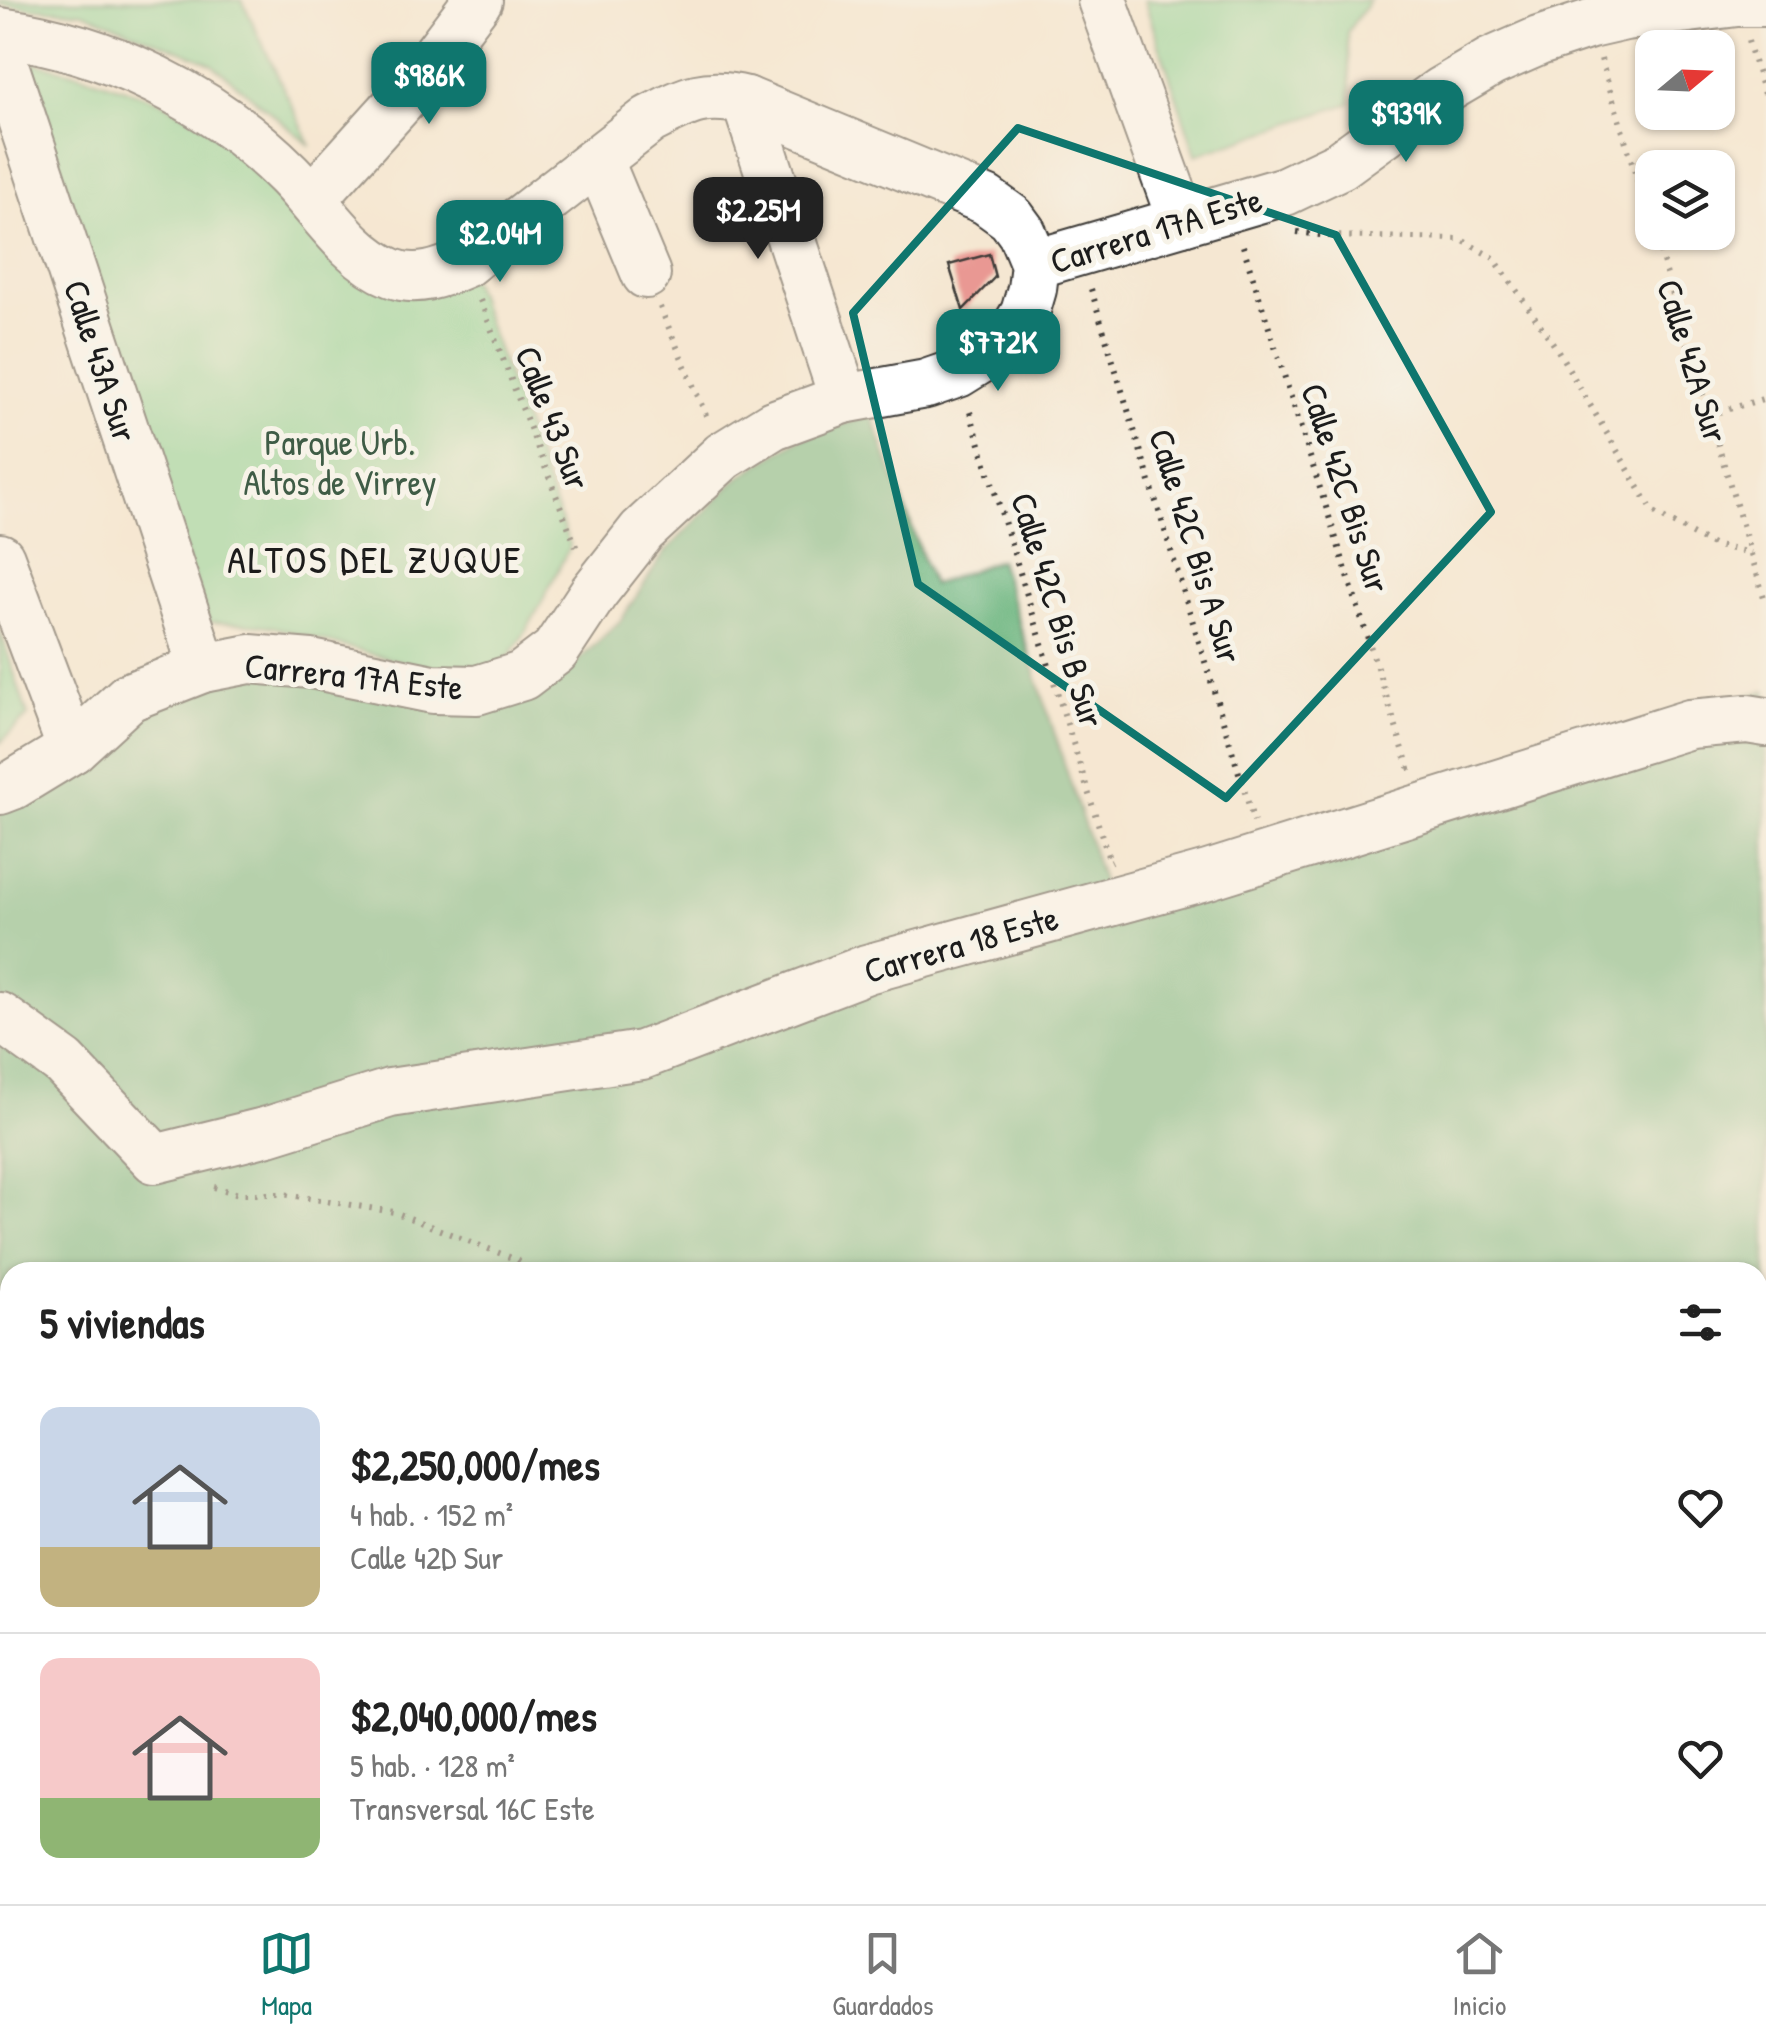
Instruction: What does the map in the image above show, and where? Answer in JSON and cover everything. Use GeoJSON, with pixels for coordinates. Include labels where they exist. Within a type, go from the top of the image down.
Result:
{"type":"FeatureCollection","features":[{"type":"Feature","properties":{"kind":"street"},"geometry":{"type":"LineString","coordinates":[[312,199],[407,94],[478,0]]}},
{"type":"Feature","properties":{"kind":"street"},"geometry":{"type":"LineString","coordinates":[[1102,0],[1182,221]]}},
{"type":"Feature","properties":{"kind":"street","name":"Carrera 17A Este"},"geometry":{"type":"LineString","coordinates":[[0,790],[72,749],[129,697],[203,668],[250,659],[311,664],[432,690],[477,690],[522,676],[555,651],[594,592],[642,531],[723,456],[773,426],[844,398],[926,384],[958,373],[1013,333],[1025,312],[1035,264],[1285,191],[1340,165],[1440,92],[1491,62],[1612,13],[1751,2]]}},
{"type":"Feature","properties":{"kind":"street"},"geometry":{"type":"LineString","coordinates":[[0,32],[87,51],[206,106],[252,140],[312,199],[352,246],[393,274],[422,277],[465,263],[649,120],[679,104],[724,95],[986,200],[1011,218],[1035,264]]}},
{"type":"Feature","properties":{"kind":"street","name":"Calle 43A Sur"},"geometry":{"type":"LineString","coordinates":[[0,53],[203,668]]}},
{"type":"Feature","properties":{"kind":"street"},"geometry":{"type":"LineString","coordinates":[[746,101],[844,398]]}},
{"type":"Feature","properties":{"kind":"street"},"geometry":{"type":"LineString","coordinates":[[598,162],[646,274]]}},
{"type":"Feature","properties":{"kind":"street"},"geometry":{"type":"LineString","coordinates":[[0,558],[72,749]]}},
{"type":"Feature","properties":{"kind":"street","name":"Carrera 18 Este"},"geometry":{"type":"LineString","coordinates":[[155,1159],[390,1094],[642,1054],[866,968],[1208,875],[1690,724],[1747,719],[1766,722]]}},
{"type":"Feature","properties":{"kind":"street"},"geometry":{"type":"LineString","coordinates":[[0,1017],[64,1063],[155,1159]]}},
{"type":"Feature","properties":{"kind":"path"},"geometry":{"type":"LineString","coordinates":[[1751,2],[1766,101]]}},
{"type":"Feature","properties":{"kind":"path","name":"Calle 42A Sur"},"geometry":{"type":"LineString","coordinates":[[1612,13],[1638,150]]}},
{"type":"Feature","properties":{"kind":"path"},"geometry":{"type":"LineString","coordinates":[[1291,231],[1328,236],[1460,239],[1494,258],[1557,349],[1654,513],[1712,545],[1751,554]]}},
{"type":"Feature","properties":{"kind":"path","name":"Calle 42C Bis Sur"},"geometry":{"type":"LineString","coordinates":[[1242,242],[1409,768]]}},
{"type":"Feature","properties":{"kind":"path","name":"Calle 42A Sur"},"geometry":{"type":"LineString","coordinates":[[1659,250],[1766,604]]}},
{"type":"Feature","properties":{"kind":"path","name":"Calle 42C Bis A Sur"},"geometry":{"type":"LineString","coordinates":[[1080,251],[1264,856]]}},
{"type":"Feature","properties":{"kind":"path","name":"Calle 43 Sur"},"geometry":{"type":"LineString","coordinates":[[465,263],[594,592]]}},
{"type":"Feature","properties":{"kind":"path"},"geometry":{"type":"LineString","coordinates":[[646,274],[723,456]]}},
{"type":"Feature","properties":{"kind":"path","name":"Calle 42C Bis B Sur"},"geometry":{"type":"LineString","coordinates":[[958,373],[1110,862]]}},
{"type":"Feature","properties":{"kind":"path"},"geometry":{"type":"LineString","coordinates":[[1709,415],[1766,398]]}},
{"type":"Feature","properties":{"kind":"path"},"geometry":{"type":"LineString","coordinates":[[155,1159],[192,1180],[239,1194],[283,1194],[394,1212],[520,1262]]}},
{"type":"Feature","properties":{"kind":"highlighted area"},"geometry":{"type":"Polygon","coordinates":[[[1018,128],[1336,235],[1491,512],[1226,798],[918,584],[853,313],[1018,128]]]}},
{"type":"Feature","properties":{"kind":"green space"},"geometry":{"type":"Polygon","coordinates":[[[0,0],[242,0],[311,146],[211,63],[83,12],[0,5],[0,0]]]}},
{"type":"Feature","properties":{"kind":"green space"},"geometry":{"type":"Polygon","coordinates":[[[1144,0],[1370,0],[1347,32],[1351,103],[1196,155],[1144,0]]]}},
{"type":"Feature","properties":{"kind":"green space","name":"Parque Urb. Altos de Virrey"},"geometry":{"type":"Polygon","coordinates":[[[16,58],[81,74],[158,100],[204,124],[307,219],[472,281],[570,546],[525,633],[494,670],[477,673],[422,666],[277,628],[208,622],[16,58]]]}},
{"type":"Feature","properties":{"kind":"green space"},"geometry":{"type":"Polygon","coordinates":[[[872,415],[932,585],[999,560],[1104,887],[1766,690],[1766,1262],[0,1262],[0,797],[166,690],[251,670],[564,674],[621,620],[664,553],[738,478],[802,437],[872,415]]]}},
{"type":"Feature","properties":{"kind":"green space"},"geometry":{"type":"Polygon","coordinates":[[[0,629],[28,716],[0,743],[0,629]]]}},
{"type":"Feature","properties":{"kind":"building"},"geometry":{"type":"Polygon","coordinates":[[[989,254],[995,277],[963,310],[949,265],[989,254]]]}},
{"type":"Feature","properties":{"kind":"district","name":"ALTOS DEL ZUQUE"},"geometry":{"type":"Point","coordinates":[375,559]}}]}
